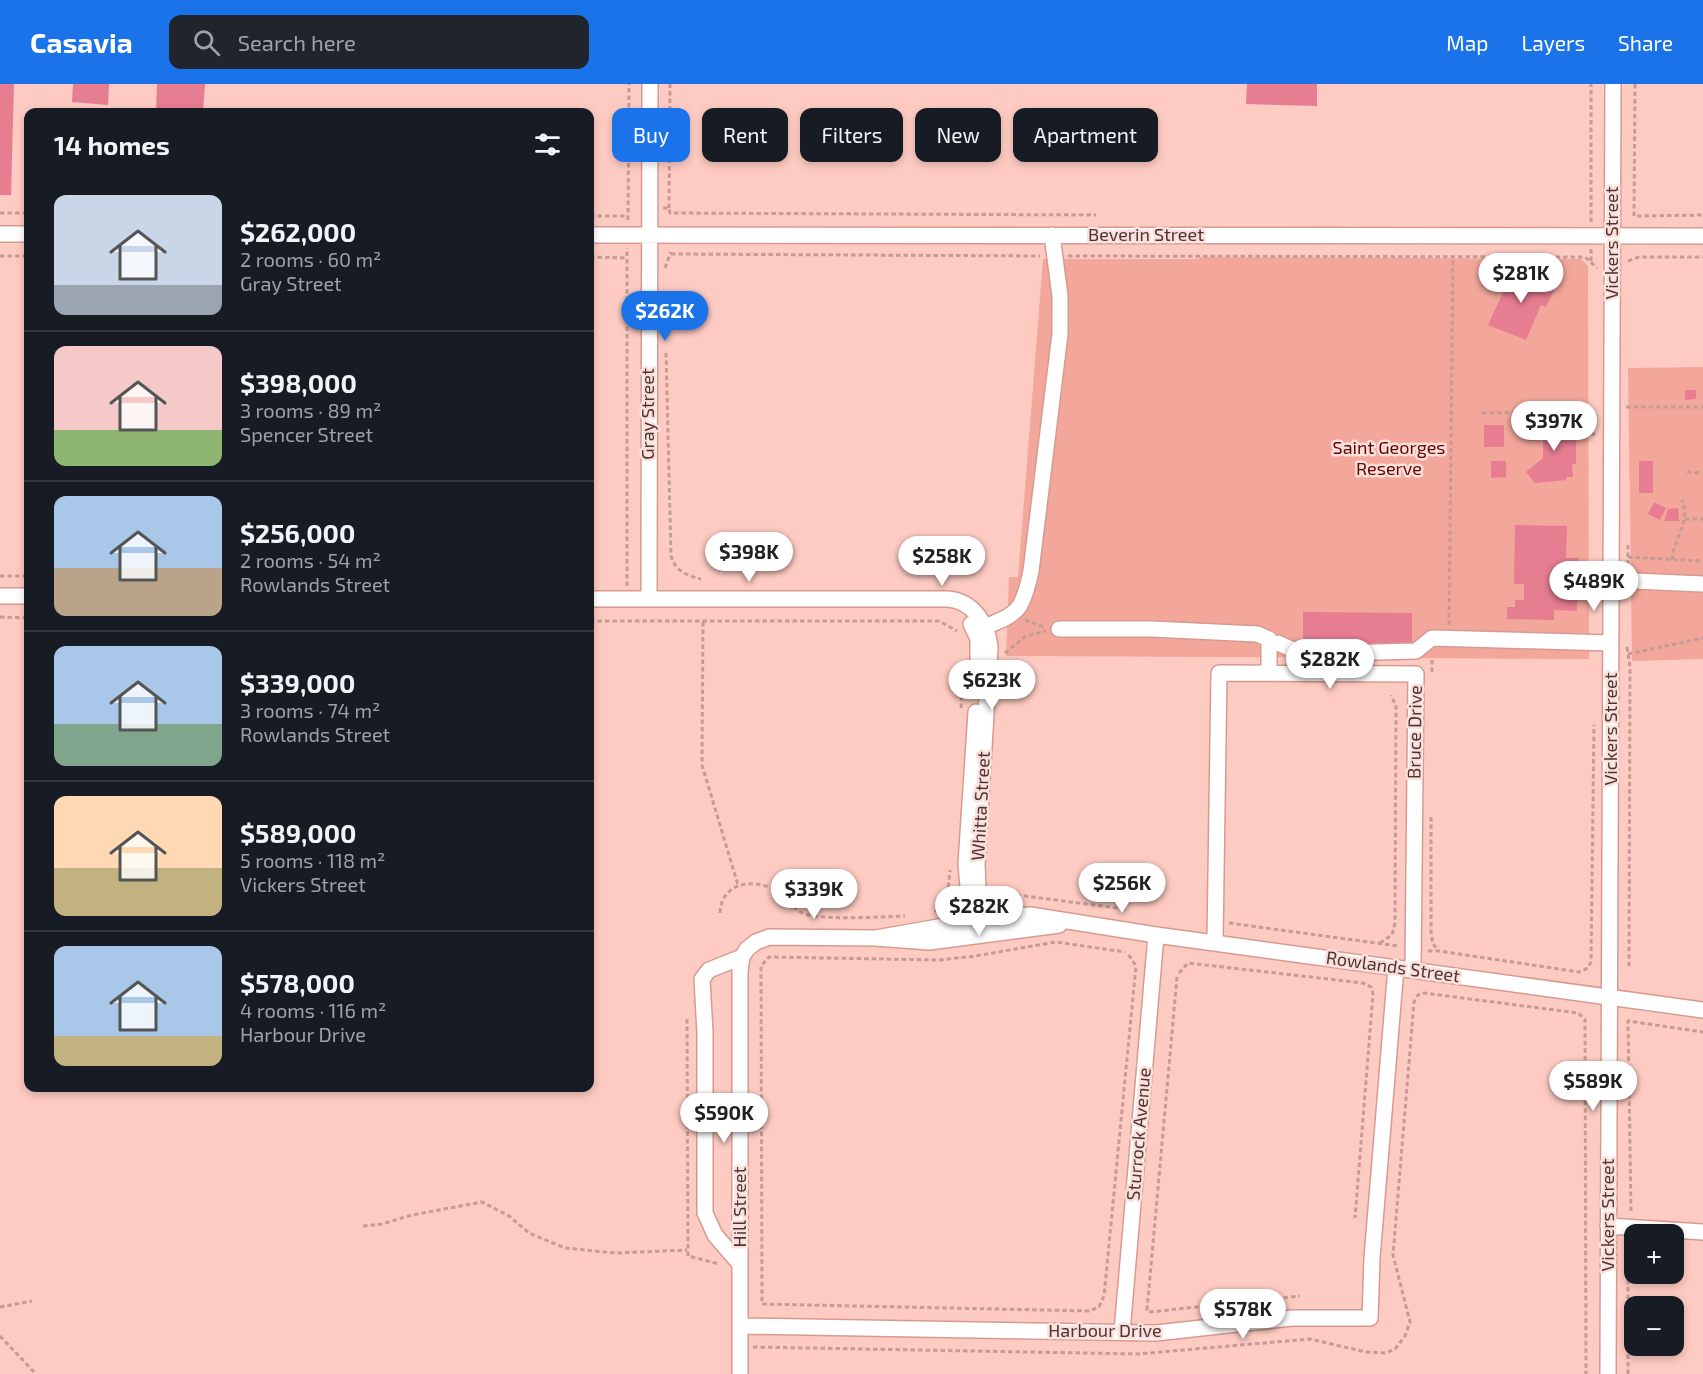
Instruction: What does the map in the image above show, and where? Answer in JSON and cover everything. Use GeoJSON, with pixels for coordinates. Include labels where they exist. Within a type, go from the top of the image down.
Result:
{"type":"FeatureCollection","features":[{"type":"Feature","properties":{"kind":"street","name":"Gray Street"},"geometry":{"type":"LineString","coordinates":[[649,600],[650,84]]}},
{"type":"Feature","properties":{"kind":"street","name":"Vickers Street"},"geometry":{"type":"LineString","coordinates":[[1608,1374],[1613,84]]}},
{"type":"Feature","properties":{"kind":"street"},"geometry":{"type":"LineString","coordinates":[[0,234],[24,234]]}},
{"type":"Feature","properties":{"kind":"street","name":"Beverin Street"},"geometry":{"type":"LineString","coordinates":[[594,235],[1703,236]]}},
{"type":"Feature","properties":{"kind":"street"},"geometry":{"type":"LineString","coordinates":[[980,630],[1012,616],[1021,607],[1026,595],[1040,515],[1060,334],[1060,296],[1052,235]]}},
{"type":"Feature","properties":{"kind":"street"},"geometry":{"type":"LineString","coordinates":[[1611,580],[1703,584]]}},
{"type":"Feature","properties":{"kind":"street"},"geometry":{"type":"LineString","coordinates":[[0,596],[24,596]]}},
{"type":"Feature","properties":{"kind":"street"},"geometry":{"type":"LineString","coordinates":[[594,599],[649,600]]}},
{"type":"Feature","properties":{"kind":"street","name":"Whitta Street"},"geometry":{"type":"LineString","coordinates":[[649,600],[909,600],[939,603],[964,609],[989,640],[977,864],[980,925]]}},
{"type":"Feature","properties":{"kind":"street"},"geometry":{"type":"LineString","coordinates":[[1059,629],[1152,629],[1257,634],[1269,639],[1269,673]]}},
{"type":"Feature","properties":{"kind":"street","name":"Whitta Street"},"geometry":{"type":"LineString","coordinates":[[980,630],[966,864],[980,925]]}},
{"type":"Feature","properties":{"kind":"street"},"geometry":{"type":"LineString","coordinates":[[1269,646],[1278,643],[1302,654],[1416,651],[1432,638],[1611,643]]}},
{"type":"Feature","properties":{"kind":"street","name":"Bruce Drive"},"geometry":{"type":"LineString","coordinates":[[1215,942],[1219,673],[1416,674],[1413,969]]}},
{"type":"Feature","properties":{"kind":"street","name":"Rowlands Street"},"geometry":{"type":"LineString","coordinates":[[742,957],[758,936],[876,938],[980,925],[1030,915],[1084,925],[1703,1010]]}},
{"type":"Feature","properties":{"kind":"street","name":"Sturrock Avenue"},"geometry":{"type":"LineString","coordinates":[[1122,1332],[1156,935]]}},
{"type":"Feature","properties":{"kind":"street"},"geometry":{"type":"LineString","coordinates":[[740,1263],[720,1242],[707,1223],[705,1213],[705,1033],[702,984],[704,976],[710,970],[742,957]]}},
{"type":"Feature","properties":{"kind":"street","name":"Hill Street"},"geometry":{"type":"LineString","coordinates":[[740,1374],[742,957]]}},
{"type":"Feature","properties":{"kind":"street","name":"Harbour Drive"},"geometry":{"type":"LineString","coordinates":[[740,1326],[1168,1332],[1309,1317],[1370,1318],[1372,1258],[1396,967]]}},
{"type":"Feature","properties":{"kind":"street"},"geometry":{"type":"LineString","coordinates":[[1608,1226],[1703,1232]]}},
{"type":"Feature","properties":{"kind":"path"},"geometry":{"type":"LineString","coordinates":[[594,216],[628,216],[628,84]]}},
{"type":"Feature","properties":{"kind":"path"},"geometry":{"type":"LineString","coordinates":[[670,84],[670,213],[1096,215]]}},
{"type":"Feature","properties":{"kind":"path"},"geometry":{"type":"LineString","coordinates":[[665,270],[671,254],[1585,257],[1591,262],[1591,84]]}},
{"type":"Feature","properties":{"kind":"path"},"geometry":{"type":"LineString","coordinates":[[1635,84],[1634,216],[1703,215]]}},
{"type":"Feature","properties":{"kind":"path"},"geometry":{"type":"LineString","coordinates":[[0,213],[24,213]]}},
{"type":"Feature","properties":{"kind":"path"},"geometry":{"type":"LineString","coordinates":[[0,256],[24,256]]}},
{"type":"Feature","properties":{"kind":"path"},"geometry":{"type":"LineString","coordinates":[[594,257],[627,258],[627,600]]}},
{"type":"Feature","properties":{"kind":"path"},"geometry":{"type":"LineString","coordinates":[[1627,261],[1639,257],[1703,257]]}},
{"type":"Feature","properties":{"kind":"path"},"geometry":{"type":"LineString","coordinates":[[1449,639],[1453,258]]}},
{"type":"Feature","properties":{"kind":"path"},"geometry":{"type":"LineString","coordinates":[[666,352],[672,563],[687,576],[701,579]]}},
{"type":"Feature","properties":{"kind":"path"},"geometry":{"type":"LineString","coordinates":[[1626,407],[1703,407]]}},
{"type":"Feature","properties":{"kind":"path"},"geometry":{"type":"LineString","coordinates":[[1572,411],[1573,428],[1578,434],[1596,434]]}},
{"type":"Feature","properties":{"kind":"path"},"geometry":{"type":"LineString","coordinates":[[1482,413],[1588,411]]}},
{"type":"Feature","properties":{"kind":"path"},"geometry":{"type":"LineString","coordinates":[[1687,472],[1701,473]]}},
{"type":"Feature","properties":{"kind":"path"},"geometry":{"type":"LineString","coordinates":[[1672,560],[1674,544],[1683,530],[1685,519],[1682,500]]}},
{"type":"Feature","properties":{"kind":"path"},"geometry":{"type":"LineString","coordinates":[[1685,519],[1703,519]]}},
{"type":"Feature","properties":{"kind":"path"},"geometry":{"type":"LineString","coordinates":[[1628,581],[1628,557],[1703,561]]}},
{"type":"Feature","properties":{"kind":"path"},"geometry":{"type":"LineString","coordinates":[[0,576],[24,576]]}},
{"type":"Feature","properties":{"kind":"path"},"geometry":{"type":"LineString","coordinates":[[989,655],[1002,655],[1026,636],[1052,629],[1012,616]]}},
{"type":"Feature","properties":{"kind":"path"},"geometry":{"type":"LineString","coordinates":[[0,617],[24,618]]}},
{"type":"Feature","properties":{"kind":"path"},"geometry":{"type":"LineString","coordinates":[[594,621],[939,621],[953,627],[959,634]]}},
{"type":"Feature","properties":{"kind":"path"},"geometry":{"type":"LineString","coordinates":[[703,621],[702,765],[738,885]]}},
{"type":"Feature","properties":{"kind":"path"},"geometry":{"type":"LineString","coordinates":[[1627,636],[1630,667],[1629,968]]}},
{"type":"Feature","properties":{"kind":"path"},"geometry":{"type":"LineString","coordinates":[[1628,654],[1703,638]]}},
{"type":"Feature","properties":{"kind":"path"},"geometry":{"type":"LineString","coordinates":[[1379,943],[1392,935],[1395,923],[1396,706],[1391,695]]}},
{"type":"Feature","properties":{"kind":"path"},"geometry":{"type":"LineString","coordinates":[[1215,921],[1579,972],[1588,968],[1591,962],[1594,716]]}},
{"type":"Feature","properties":{"kind":"path"},"geometry":{"type":"LineString","coordinates":[[720,913],[724,899],[738,885],[760,885],[774,889],[807,915],[907,916]]}},
{"type":"Feature","properties":{"kind":"path"},"geometry":{"type":"LineString","coordinates":[[994,892],[1125,909]]}},
{"type":"Feature","properties":{"kind":"path"},"geometry":{"type":"LineString","coordinates":[[938,930],[944,904]]}},
{"type":"Feature","properties":{"kind":"path"},"geometry":{"type":"LineString","coordinates":[[1056,942],[1126,953],[1136,966],[1104,1296],[1099,1307],[1089,1311],[762,1304],[761,966],[770,957],[940,960],[967,957],[1056,942]]}},
{"type":"Feature","properties":{"kind":"path"},"geometry":{"type":"LineString","coordinates":[[1179,973],[1188,963],[1363,983],[1371,987],[1373,994],[1355,1218]]}},
{"type":"Feature","properties":{"kind":"path"},"geometry":{"type":"LineString","coordinates":[[1177,977],[1147,1310],[1149,1312],[1300,1296]]}},
{"type":"Feature","properties":{"kind":"path"},"geometry":{"type":"LineString","coordinates":[[740,1347],[1138,1354],[1314,1339],[1366,1352],[1386,1353],[1395,1348],[1405,1336],[1410,1322],[1393,1255],[1414,1002],[1418,995],[1424,993],[1578,1013],[1585,1019],[1586,1374]]}},
{"type":"Feature","properties":{"kind":"path"},"geometry":{"type":"LineString","coordinates":[[1640,1212],[1629,1211],[1628,1021],[1703,1032]]}},
{"type":"Feature","properties":{"kind":"path"},"geometry":{"type":"LineString","coordinates":[[363,1226],[482,1202],[503,1213],[529,1233],[565,1248],[616,1253],[687,1250]]}},
{"type":"Feature","properties":{"kind":"path"},"geometry":{"type":"LineString","coordinates":[[1628,1284],[1628,1374]]}},
{"type":"Feature","properties":{"kind":"path"},"geometry":{"type":"LineString","coordinates":[[0,1306],[32,1301]]}},
{"type":"Feature","properties":{"kind":"path"},"geometry":{"type":"LineString","coordinates":[[0,1336],[36,1374]]}},
{"type":"Feature","properties":{"kind":"green space","name":"Saint Georges Reserve"},"geometry":{"type":"Polygon","coordinates":[[[1199,257],[1581,259],[1588,266],[1589,659],[1006,656],[1009,577],[1018,577],[1043,259],[1199,259],[1199,257]]]}},
{"type":"Feature","properties":{"kind":"green space"},"geometry":{"type":"Polygon","coordinates":[[[1703,367],[1703,659],[1632,661],[1628,368],[1703,367]]]}},
{"type":"Feature","properties":{"kind":"building"},"geometry":{"type":"Polygon","coordinates":[[[0,84],[14,84],[11,195],[0,195],[0,84]]]}},
{"type":"Feature","properties":{"kind":"building"},"geometry":{"type":"Polygon","coordinates":[[[73,84],[109,84],[108,105],[72,102],[73,84]]]}},
{"type":"Feature","properties":{"kind":"building"},"geometry":{"type":"Polygon","coordinates":[[[157,84],[205,84],[203,108],[156,108],[157,84]]]}},
{"type":"Feature","properties":{"kind":"building"},"geometry":{"type":"Polygon","coordinates":[[[1247,84],[1317,84],[1317,106],[1246,104],[1247,84]]]}},
{"type":"Feature","properties":{"kind":"building"},"geometry":{"type":"Polygon","coordinates":[[[1514,269],[1556,286],[1546,307],[1541,305],[1526,340],[1488,325],[1514,269]]]}},
{"type":"Feature","properties":{"kind":"building"},"geometry":{"type":"Polygon","coordinates":[[[1685,390],[1696,390],[1696,399],[1685,400],[1685,390]]]}},
{"type":"Feature","properties":{"kind":"building"},"geometry":{"type":"Polygon","coordinates":[[[1541,415],[1549,415],[1549,424],[1567,423],[1567,429],[1570,428],[1576,433],[1576,464],[1572,464],[1573,477],[1566,477],[1566,480],[1535,483],[1526,472],[1543,458],[1543,440],[1528,441],[1527,430],[1542,429],[1541,415]]]}},
{"type":"Feature","properties":{"kind":"building"},"geometry":{"type":"Polygon","coordinates":[[[1484,425],[1504,425],[1504,447],[1484,447],[1484,425]]]}},
{"type":"Feature","properties":{"kind":"building"},"geometry":{"type":"Polygon","coordinates":[[[1491,461],[1506,461],[1506,477],[1491,478],[1491,461]]]}},
{"type":"Feature","properties":{"kind":"building"},"geometry":{"type":"Polygon","coordinates":[[[1639,461],[1653,461],[1653,493],[1639,493],[1639,461]]]}},
{"type":"Feature","properties":{"kind":"building"},"geometry":{"type":"Polygon","coordinates":[[[1654,502],[1666,508],[1660,520],[1648,514],[1654,502]]]}},
{"type":"Feature","properties":{"kind":"building"},"geometry":{"type":"Polygon","coordinates":[[[1678,508],[1679,521],[1664,521],[1668,509],[1678,508]]]}},
{"type":"Feature","properties":{"kind":"building"},"geometry":{"type":"Polygon","coordinates":[[[1515,525],[1567,526],[1566,558],[1578,558],[1577,611],[1554,610],[1554,620],[1507,619],[1507,607],[1515,607],[1515,600],[1524,600],[1524,584],[1514,584],[1515,525]]]}},
{"type":"Feature","properties":{"kind":"building"},"geometry":{"type":"Polygon","coordinates":[[[1303,612],[1412,613],[1412,647],[1303,646],[1303,612]]]}}]}
